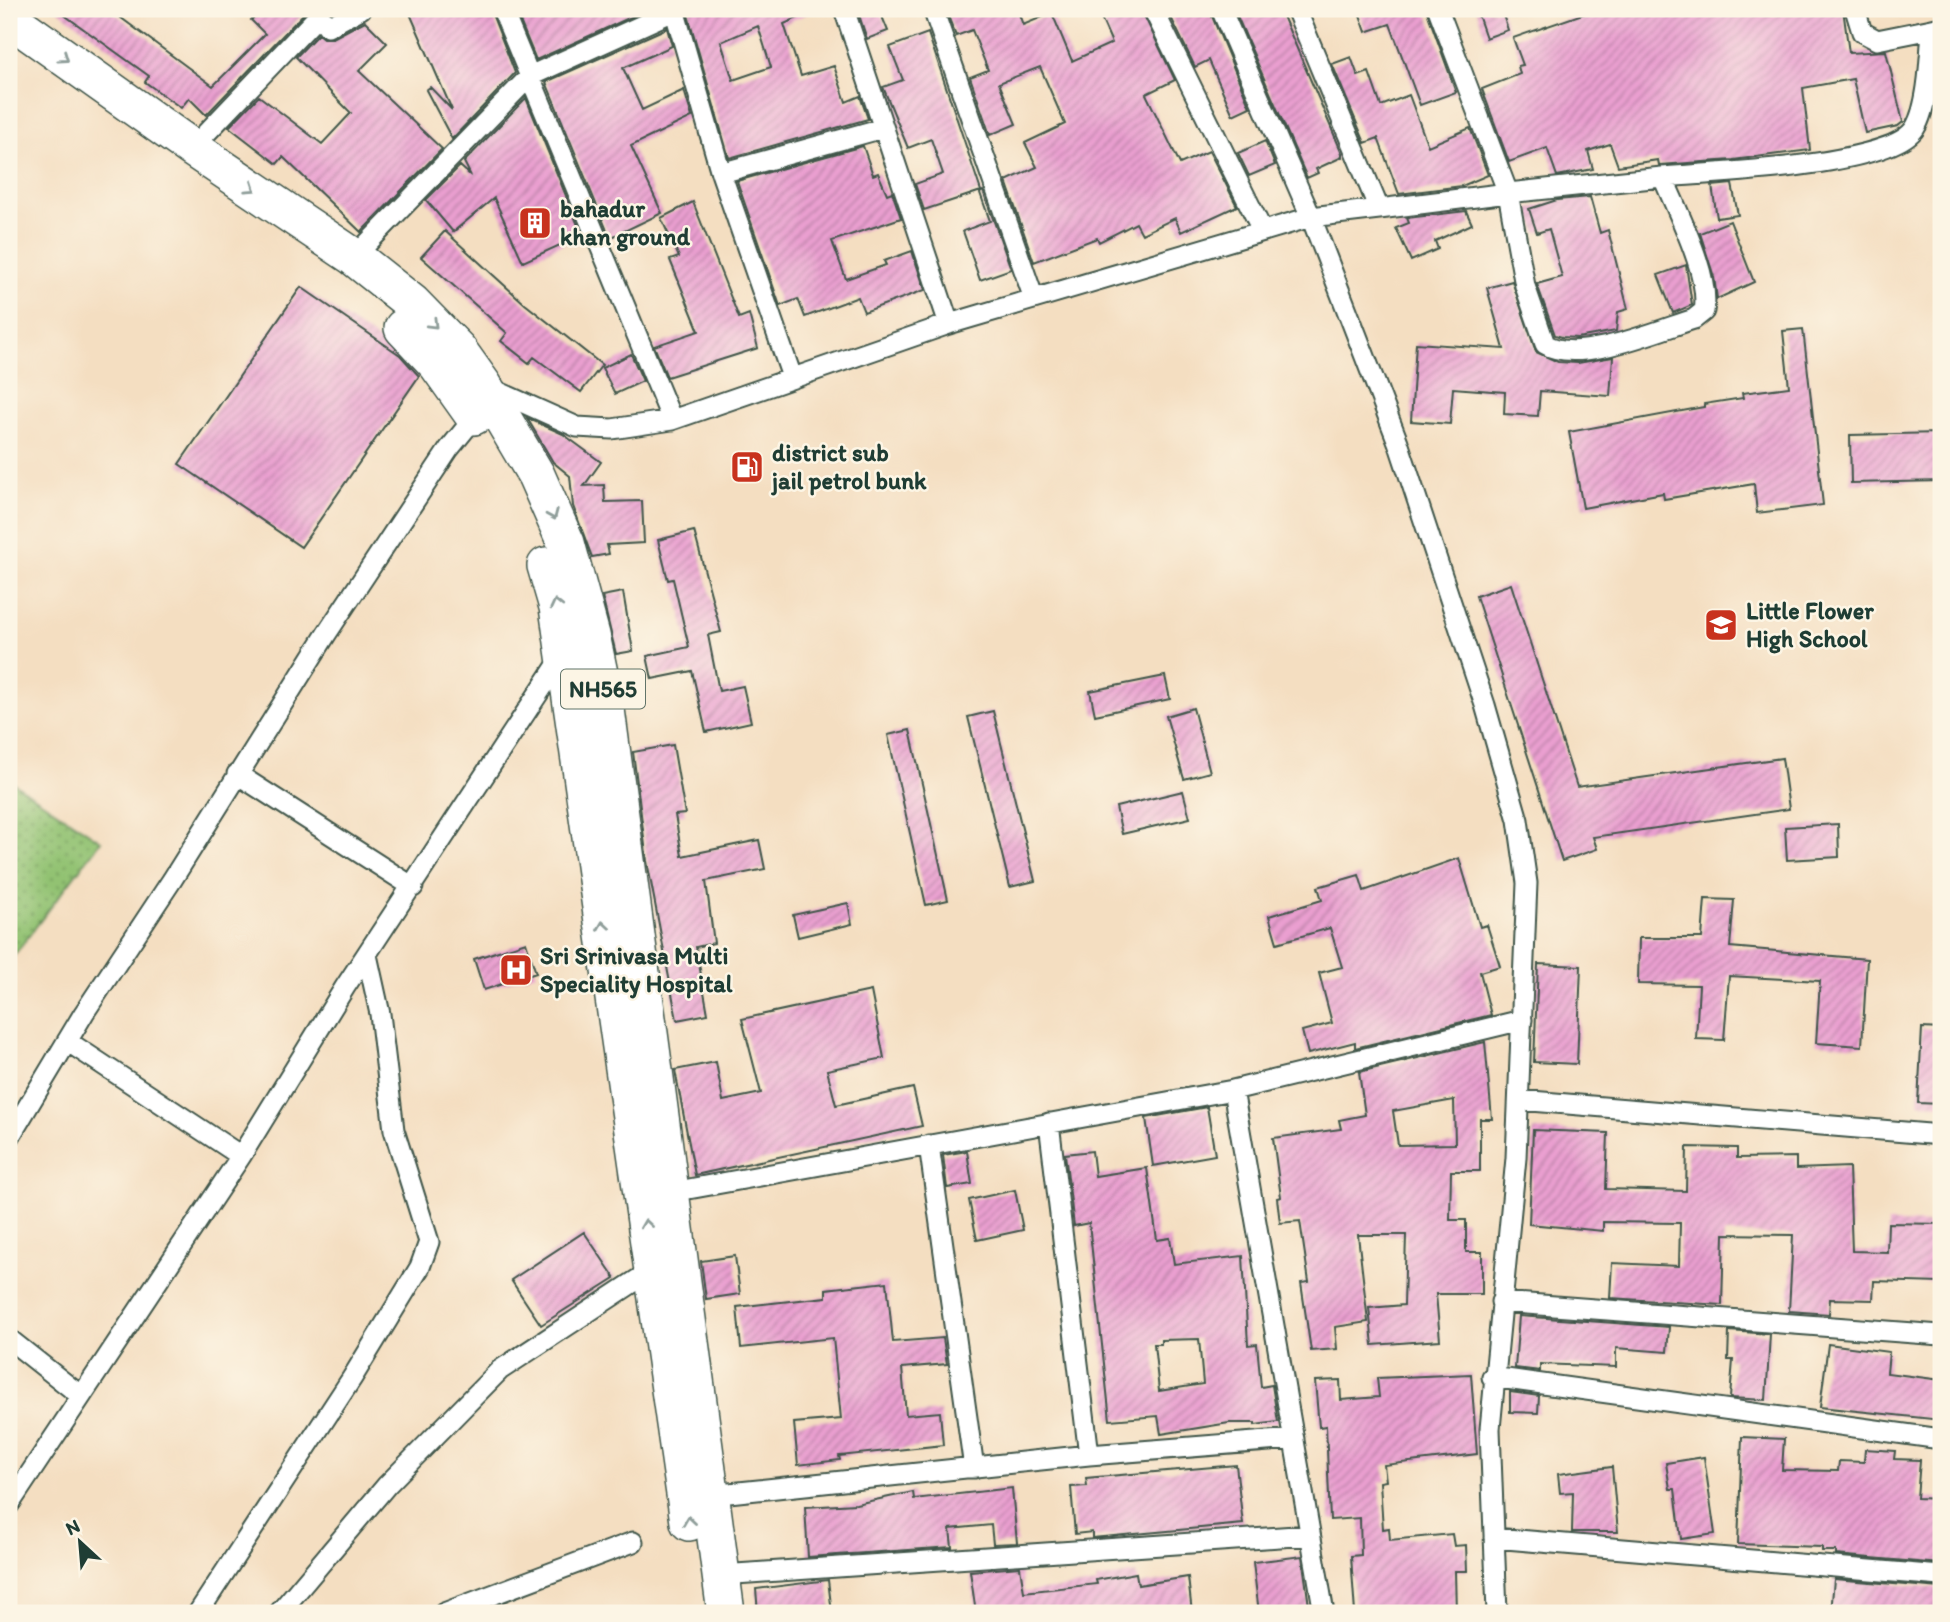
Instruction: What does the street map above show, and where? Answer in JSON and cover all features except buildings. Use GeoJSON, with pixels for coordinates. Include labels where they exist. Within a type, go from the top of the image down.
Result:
{"type":"FeatureCollection","features":[{"type":"Feature","properties":{"kind":"highway","name":"NH565"},"geometry":{"type":"LineString","coordinates":[[9,18],[192,148],[354,257],[412,303],[458,350],[542,550],[558,607],[702,1613]]}},
{"type":"Feature","properties":{"kind":"highway","name":"NH565"},"geometry":{"type":"LineString","coordinates":[[9,48],[177,167],[340,277],[394,319],[437,364],[479,401],[536,475],[566,543],[591,635],[605,702],[726,1613]]}},
{"type":"Feature","properties":{"kind":"street"},"geometry":{"type":"LineString","coordinates":[[192,148],[319,15],[328,27],[361,9]]}},
{"type":"Feature","properties":{"kind":"street"},"geometry":{"type":"LineString","coordinates":[[502,9],[673,420]]}},
{"type":"Feature","properties":{"kind":"street"},"geometry":{"type":"LineString","coordinates":[[354,257],[530,76],[676,9],[721,173],[792,377]]}},
{"type":"Feature","properties":{"kind":"street"},"geometry":{"type":"LineString","coordinates":[[844,9],[949,324]]}},
{"type":"Feature","properties":{"kind":"street"},"geometry":{"type":"LineString","coordinates":[[933,9],[1034,299]]}},
{"type":"Feature","properties":{"kind":"street"},"geometry":{"type":"LineString","coordinates":[[1153,9],[1262,230]]}},
{"type":"Feature","properties":{"kind":"street"},"geometry":{"type":"LineString","coordinates":[[1221,9],[1311,217],[1398,442],[1485,705],[1518,820],[1527,883],[1519,1100],[1516,1158],[1492,1377],[1489,1429],[1497,1613]]}},
{"type":"Feature","properties":{"kind":"street"},"geometry":{"type":"LineString","coordinates":[[1438,9],[1508,193],[1525,286],[1545,344],[1562,351],[1600,348],[1694,319],[1704,312],[1707,297],[1702,278],[1663,177]]}},
{"type":"Feature","properties":{"kind":"street"},"geometry":{"type":"LineString","coordinates":[[9,1138],[67,1041],[237,774],[479,401],[577,426],[612,429],[673,420],[949,324],[1311,217],[1663,177],[1788,168],[1854,156],[1904,139],[1915,128],[1937,28],[1877,40],[1862,32],[1855,9]]}},
{"type":"Feature","properties":{"kind":"street"},"geometry":{"type":"LineString","coordinates":[[1303,10],[1378,209]]}},
{"type":"Feature","properties":{"kind":"street"},"geometry":{"type":"LineString","coordinates":[[721,173],[883,128]]}},
{"type":"Feature","properties":{"kind":"street"},"geometry":{"type":"LineString","coordinates":[[9,1505],[241,1156],[367,954],[565,654]]}},
{"type":"Feature","properties":{"kind":"street"},"geometry":{"type":"LineString","coordinates":[[237,774],[413,887]]}},
{"type":"Feature","properties":{"kind":"street"},"geometry":{"type":"LineString","coordinates":[[198,1613],[352,1378],[420,1267],[429,1242],[394,1130],[380,1014],[367,954]]}},
{"type":"Feature","properties":{"kind":"street"},"geometry":{"type":"LineString","coordinates":[[672,1192],[1233,1090],[1522,1020]]}},
{"type":"Feature","properties":{"kind":"street"},"geometry":{"type":"LineString","coordinates":[[67,1041],[241,1156]]}},
{"type":"Feature","properties":{"kind":"street"},"geometry":{"type":"LineString","coordinates":[[1233,1090],[1324,1613]]}},
{"type":"Feature","properties":{"kind":"street"},"geometry":{"type":"LineString","coordinates":[[1519,1100],[1941,1135]]}},
{"type":"Feature","properties":{"kind":"street"},"geometry":{"type":"LineString","coordinates":[[1049,1123],[1089,1455]]}},
{"type":"Feature","properties":{"kind":"street"},"geometry":{"type":"LineString","coordinates":[[929,1145],[974,1468]]}},
{"type":"Feature","properties":{"kind":"street"},"geometry":{"type":"LineString","coordinates":[[279,1613],[387,1485],[500,1370],[652,1270]]}},
{"type":"Feature","properties":{"kind":"street"},"geometry":{"type":"LineString","coordinates":[[1501,1301],[1941,1335]]}},
{"type":"Feature","properties":{"kind":"street"},"geometry":{"type":"LineString","coordinates":[[9,1339],[81,1396]]}},
{"type":"Feature","properties":{"kind":"street"},"geometry":{"type":"LineString","coordinates":[[1492,1377],[1941,1439]]}},
{"type":"Feature","properties":{"kind":"street"},"geometry":{"type":"LineString","coordinates":[[710,1495],[1089,1455],[1294,1439]]}},
{"type":"Feature","properties":{"kind":"street"},"geometry":{"type":"LineString","coordinates":[[721,1575],[1310,1535]]}},
{"type":"Feature","properties":{"kind":"street"},"geometry":{"type":"LineString","coordinates":[[1494,1538],[1941,1576]]}},
{"type":"Feature","properties":{"kind":"street"},"geometry":{"type":"LineString","coordinates":[[444,1613],[633,1542]]}},
{"type":"Feature","properties":{"kind":"green space"},"geometry":{"type":"Polygon","coordinates":[[[9,780],[101,841],[9,962],[9,780]]]}},
{"type":"Feature","properties":{"kind":"place","name":"bahadur khan ground"},"geometry":{"type":"Point","coordinates":[535,223]}},
{"type":"Feature","properties":{"kind":"place","name":"district sub jail petrol bunk"},"geometry":{"type":"Point","coordinates":[747,467]}},
{"type":"Feature","properties":{"kind":"place","name":"Little Flower High School"},"geometry":{"type":"Point","coordinates":[1721,625]}},
{"type":"Feature","properties":{"kind":"place","name":"Sri Srinivasa Multi Speciality Hospital"},"geometry":{"type":"Point","coordinates":[516,970]}}]}
